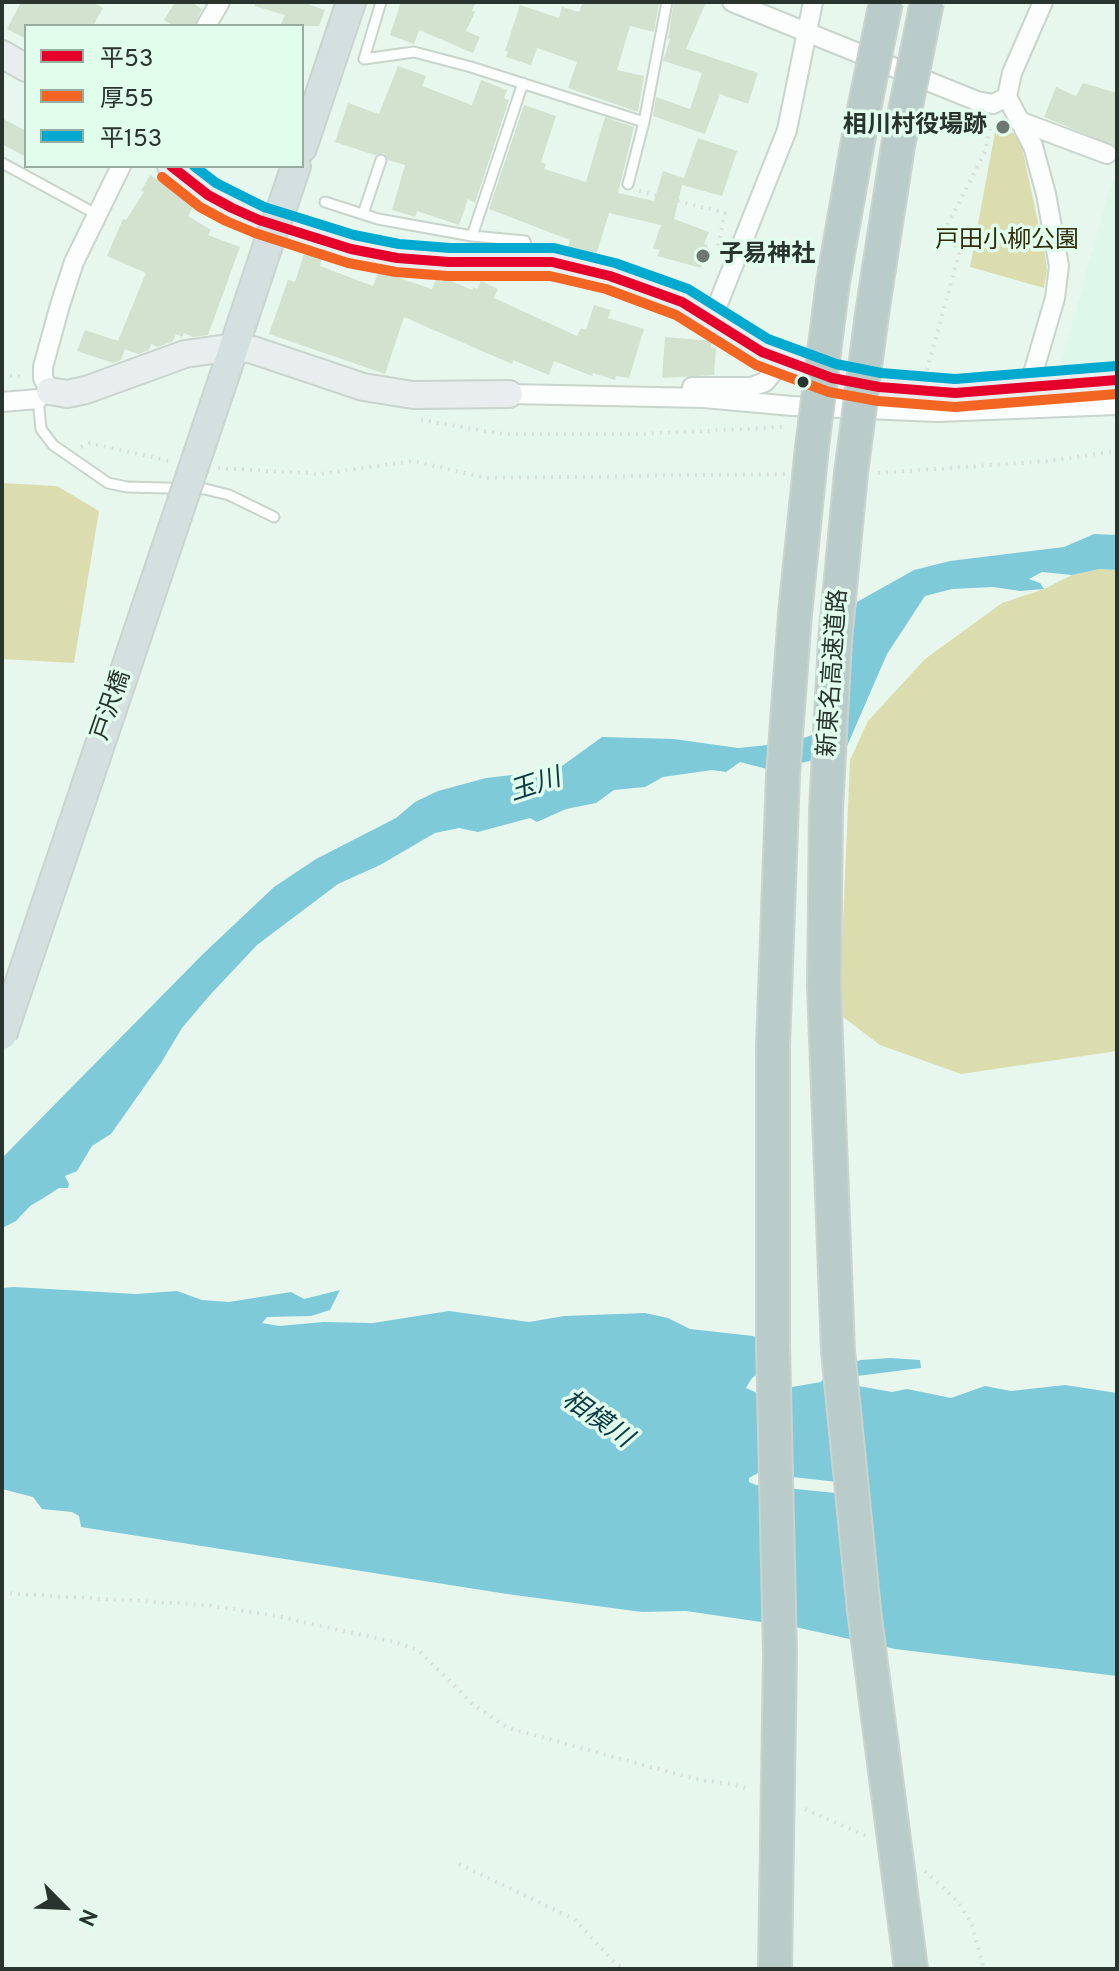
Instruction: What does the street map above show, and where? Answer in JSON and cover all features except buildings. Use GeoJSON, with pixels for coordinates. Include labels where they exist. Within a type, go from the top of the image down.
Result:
{"type":"FeatureCollection","features":[{"type":"Feature","properties":{"kind":"highway","name":"新東名高速道路"},"geometry":{"type":"LineString","coordinates":[[775,1969],[780,1654],[773,1344],[774,1003],[783,775],[795,614],[833,282],[886,2]]}},
{"type":"Feature","properties":{"kind":"highway","name":"新東名高速道路"},"geometry":{"type":"LineString","coordinates":[[911,1969],[864,1610],[838,1351],[824,986],[826,809],[835,641],[851,473],[898,146],[927,2]]}},
{"type":"Feature","properties":{"kind":"main road"},"geometry":{"type":"LineString","coordinates":[[304,142],[351,2]]}},
{"type":"Feature","properties":{"kind":"main road","name":"戸沢橋"},"geometry":{"type":"LineString","coordinates":[[2,1035],[295,168]]}},
{"type":"Feature","properties":{"kind":"street"},"geometry":{"type":"LineString","coordinates":[[207,24],[220,2]]}},
{"type":"Feature","properties":{"kind":"street"},"geometry":{"type":"LineString","coordinates":[[732,2],[977,101],[993,104],[1007,97]]}},
{"type":"Feature","properties":{"kind":"street"},"geometry":{"type":"LineString","coordinates":[[712,319],[787,130],[813,2]]}},
{"type":"Feature","properties":{"kind":"street"},"geometry":{"type":"LineString","coordinates":[[1029,387],[1055,298],[1059,266],[1033,146],[1007,97],[1012,73],[1043,2]]}},
{"type":"Feature","properties":{"kind":"street"},"geometry":{"type":"LineString","coordinates":[[2,54],[24,67]]}},
{"type":"Feature","properties":{"kind":"street"},"geometry":{"type":"LineString","coordinates":[[1019,121],[1107,154]]}},
{"type":"Feature","properties":{"kind":"street"},"geometry":{"type":"LineString","coordinates":[[44,395],[47,354],[74,262],[120,168]]}},
{"type":"Feature","properties":{"kind":"street"},"geometry":{"type":"LineString","coordinates":[[174,168],[208,195],[232,208],[259,220],[351,249],[397,258],[449,262],[552,262],[622,280],[682,302],[782,361],[832,378],[879,387],[955,393],[1117,380]]}},
{"type":"Feature","properties":{"kind":"street"},"geometry":{"type":"LineString","coordinates":[[2,402],[86,390],[185,354],[234,347],[253,350],[363,387],[413,395],[704,398],[792,406],[938,412],[1117,405]]}},
{"type":"Feature","properties":{"kind":"street"},"geometry":{"type":"LineString","coordinates":[[509,394],[579,386],[751,387],[765,382],[782,361]]}},
{"type":"Feature","properties":{"kind":"lane"},"geometry":{"type":"LineString","coordinates":[[381,2],[364,59],[414,52],[644,122]]}},
{"type":"Feature","properties":{"kind":"lane"},"geometry":{"type":"LineString","coordinates":[[628,184],[644,122],[667,2]]}},
{"type":"Feature","properties":{"kind":"lane"},"geometry":{"type":"LineString","coordinates":[[472,236],[523,83]]}},
{"type":"Feature","properties":{"kind":"lane"},"geometry":{"type":"LineString","coordinates":[[363,214],[381,160]]}},
{"type":"Feature","properties":{"kind":"lane"},"geometry":{"type":"LineString","coordinates":[[2,163],[96,214]]}},
{"type":"Feature","properties":{"kind":"lane"},"geometry":{"type":"LineString","coordinates":[[325,202],[363,214],[472,236],[525,241],[530,261]]}},
{"type":"Feature","properties":{"kind":"lane"},"geometry":{"type":"LineString","coordinates":[[44,395],[41,429],[53,445],[108,483],[127,487],[205,489],[229,495],[274,517]]}},
{"type":"Feature","properties":{"kind":"path"},"geometry":{"type":"LineString","coordinates":[[925,377],[959,254],[947,226],[985,152],[992,117]]}},
{"type":"Feature","properties":{"kind":"path"},"geometry":{"type":"LineString","coordinates":[[628,184],[631,189],[725,213],[713,258]]}},
{"type":"Feature","properties":{"kind":"path"},"geometry":{"type":"LineString","coordinates":[[419,419],[503,434],[642,434],[794,426]]}},
{"type":"Feature","properties":{"kind":"path"},"geometry":{"type":"LineString","coordinates":[[63,453],[90,443],[178,462]]}},
{"type":"Feature","properties":{"kind":"path"},"geometry":{"type":"LineString","coordinates":[[864,473],[911,473],[1049,461],[1117,451]]}},
{"type":"Feature","properties":{"kind":"path"},"geometry":{"type":"LineString","coordinates":[[206,466],[320,474],[413,461],[486,478],[785,474]]}},
{"type":"Feature","properties":{"kind":"path"},"geometry":{"type":"LineString","coordinates":[[2,1593],[207,1605],[277,1616],[393,1642],[418,1650],[475,1706],[508,1728],[573,1747],[760,1792]]}},
{"type":"Feature","properties":{"kind":"path"},"geometry":{"type":"LineString","coordinates":[[795,1805],[871,1838]]}},
{"type":"Feature","properties":{"kind":"path"},"geometry":{"type":"LineString","coordinates":[[459,1864],[574,1919],[614,1962],[625,1969]]}},
{"type":"Feature","properties":{"kind":"path"},"geometry":{"type":"LineString","coordinates":[[915,1864],[958,1902],[971,1922],[984,1969]]}},
{"type":"Feature","properties":{"kind":"shaded area"},"geometry":{"type":"Polygon","coordinates":[[[1117,178],[1117,369],[1059,372],[1110,186],[1117,178]]]}},
{"type":"Feature","properties":{"kind":"green space","name":"戸田小柳公園"},"geometry":{"type":"Polygon","coordinates":[[[996,127],[1013,133],[1021,143],[1045,254],[1047,270],[1044,288],[970,267],[996,127]]]}},
{"type":"Feature","properties":{"kind":"green space"},"geometry":{"type":"Polygon","coordinates":[[[2,483],[57,486],[99,511],[74,663],[2,659],[2,483]]]}},
{"type":"Feature","properties":{"kind":"green space"},"geometry":{"type":"Polygon","coordinates":[[[1099,569],[1117,570],[1117,1051],[961,1074],[880,1045],[839,1014],[850,760],[868,721],[925,659],[1002,603],[1044,589],[1072,575],[1099,569]]]}},
{"type":"Feature","properties":{"kind":"water","name":"玉川"},"geometry":{"type":"Polygon","coordinates":[[[1094,534],[1117,535],[1117,570],[1099,569],[1072,575],[1042,572],[1029,579],[1040,583],[1044,589],[952,589],[925,596],[887,654],[844,753],[838,756],[767,769],[740,762],[726,772],[712,770],[663,777],[645,787],[614,790],[596,803],[566,809],[537,822],[530,818],[478,832],[459,828],[435,833],[380,865],[338,884],[257,945],[210,995],[182,1028],[111,1134],[92,1146],[77,1171],[65,1176],[68,1188],[59,1188],[2,1228],[2,1158],[203,954],[274,887],[316,859],[396,818],[415,802],[438,791],[486,778],[512,775],[532,779],[555,771],[602,737],[674,739],[738,748],[807,737],[816,733],[845,666],[857,602],[914,570],[950,561],[1064,547],[1094,534]]]}},
{"type":"Feature","properties":{"kind":"water","name":"相模川"},"geometry":{"type":"Polygon","coordinates":[[[2,1288],[136,1294],[177,1291],[202,1300],[229,1302],[291,1292],[304,1299],[340,1290],[330,1310],[311,1316],[267,1317],[262,1323],[279,1326],[323,1322],[373,1323],[449,1311],[529,1322],[564,1316],[645,1313],[668,1318],[690,1329],[753,1336],[791,1351],[752,1378],[746,1388],[757,1393],[821,1382],[831,1368],[861,1360],[890,1358],[920,1360],[921,1368],[849,1377],[847,1384],[892,1392],[907,1389],[951,1398],[985,1386],[1011,1391],[1065,1385],[1117,1393],[1117,1676],[895,1649],[795,1627],[686,1611],[642,1612],[507,1594],[81,1527],[79,1516],[72,1512],[42,1509],[33,1497],[2,1489],[2,1288]],[[758,1473],[749,1478],[749,1482],[756,1485],[865,1496],[863,1485],[758,1473]]]}},
{"type":"Feature","properties":{"kind":"transit line","name":"平53"},"geometry":{"type":"LineString","coordinates":[[174,168],[208,195],[232,208],[259,220],[351,249],[397,258],[449,262],[552,262],[610,276],[682,302],[762,352],[832,378],[879,387],[955,393],[1117,380]]}},
{"type":"Feature","properties":{"kind":"transit line","name":"平153"},"geometry":{"type":"LineString","coordinates":[[197,168],[216,183],[264,207],[354,235],[399,244],[450,248],[554,248],[615,263],[688,289],[768,339],[836,364],[881,373],[955,379],[1116,366]]}},
{"type":"Feature","properties":{"kind":"transit line","name":"厚55"},"geometry":{"type":"LineString","coordinates":[[162,177],[200,207],[226,221],[348,263],[396,272],[448,276],[550,276],[606,289],[676,315],[756,365],[829,392],[878,401],[955,407],[1117,394]]}},
{"type":"Feature","properties":{"kind":"place","name":"相川村役場跡"},"geometry":{"type":"Point","coordinates":[1003,127]}},
{"type":"Feature","properties":{"kind":"place","name":"子易神社"},"geometry":{"type":"Point","coordinates":[703,256]}}]}
